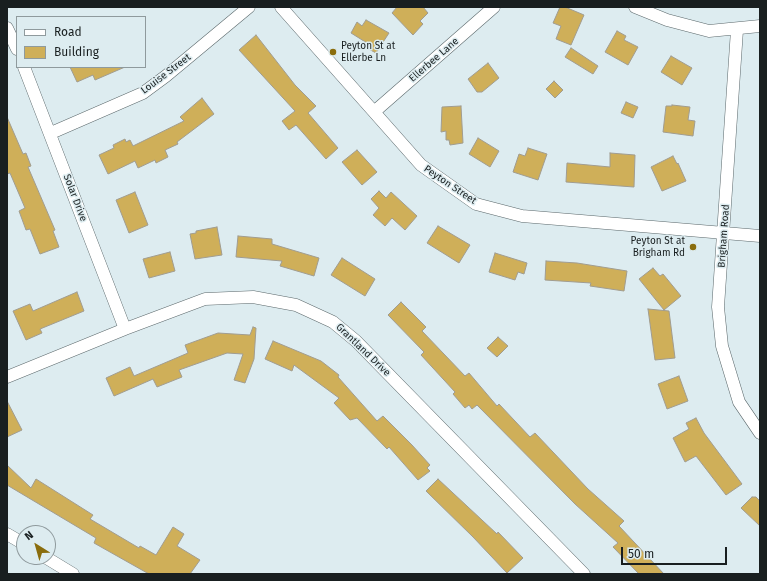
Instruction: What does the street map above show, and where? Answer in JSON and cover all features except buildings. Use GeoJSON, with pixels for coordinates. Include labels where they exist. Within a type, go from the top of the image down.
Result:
{"type":"FeatureCollection","features":[{"type":"Feature","properties":{"kind":"street","name":"Louise Street"},"geometry":{"type":"LineString","coordinates":[[51,133],[143,93],[166,76],[249,7]]}},
{"type":"Feature","properties":{"kind":"street","name":"Peyton Street"},"geometry":{"type":"LineString","coordinates":[[281,7],[421,165],[476,204],[522,216],[760,236]]}},
{"type":"Feature","properties":{"kind":"street","name":"Ellerbee Lane"},"geometry":{"type":"LineString","coordinates":[[374,112],[494,7]]}},
{"type":"Feature","properties":{"kind":"street"},"geometry":{"type":"LineString","coordinates":[[635,7],[667,20],[709,31],[737,30],[760,26]]}},
{"type":"Feature","properties":{"kind":"street"},"geometry":{"type":"LineString","coordinates":[[7,28],[16,47]]}},
{"type":"Feature","properties":{"kind":"street","name":"Brigham Road"},"geometry":{"type":"LineString","coordinates":[[737,30],[725,234],[718,307],[722,346],[739,402],[760,433]]}},
{"type":"Feature","properties":{"kind":"street","name":"Solar Drive"},"geometry":{"type":"LineString","coordinates":[[24,68],[51,133],[125,329]]}},
{"type":"Feature","properties":{"kind":"street","name":"Grantland Drive"},"geometry":{"type":"LineString","coordinates":[[7,377],[204,299],[253,297],[296,305],[333,322],[356,341],[584,574]]}},
{"type":"Feature","properties":{"kind":"street"},"geometry":{"type":"LineString","coordinates":[[7,534],[16,539]]}},
{"type":"Feature","properties":{"kind":"street"},"geometry":{"type":"LineString","coordinates":[[56,564],[73,574]]}},
{"type":"Feature","properties":{"kind":"place","name":"Peyton St at Ellerbe Ln"},"geometry":{"type":"Point","coordinates":[333,52]}},
{"type":"Feature","properties":{"kind":"place","name":"Peyton St at Brigham Rd"},"geometry":{"type":"Point","coordinates":[693,247]}}]}
